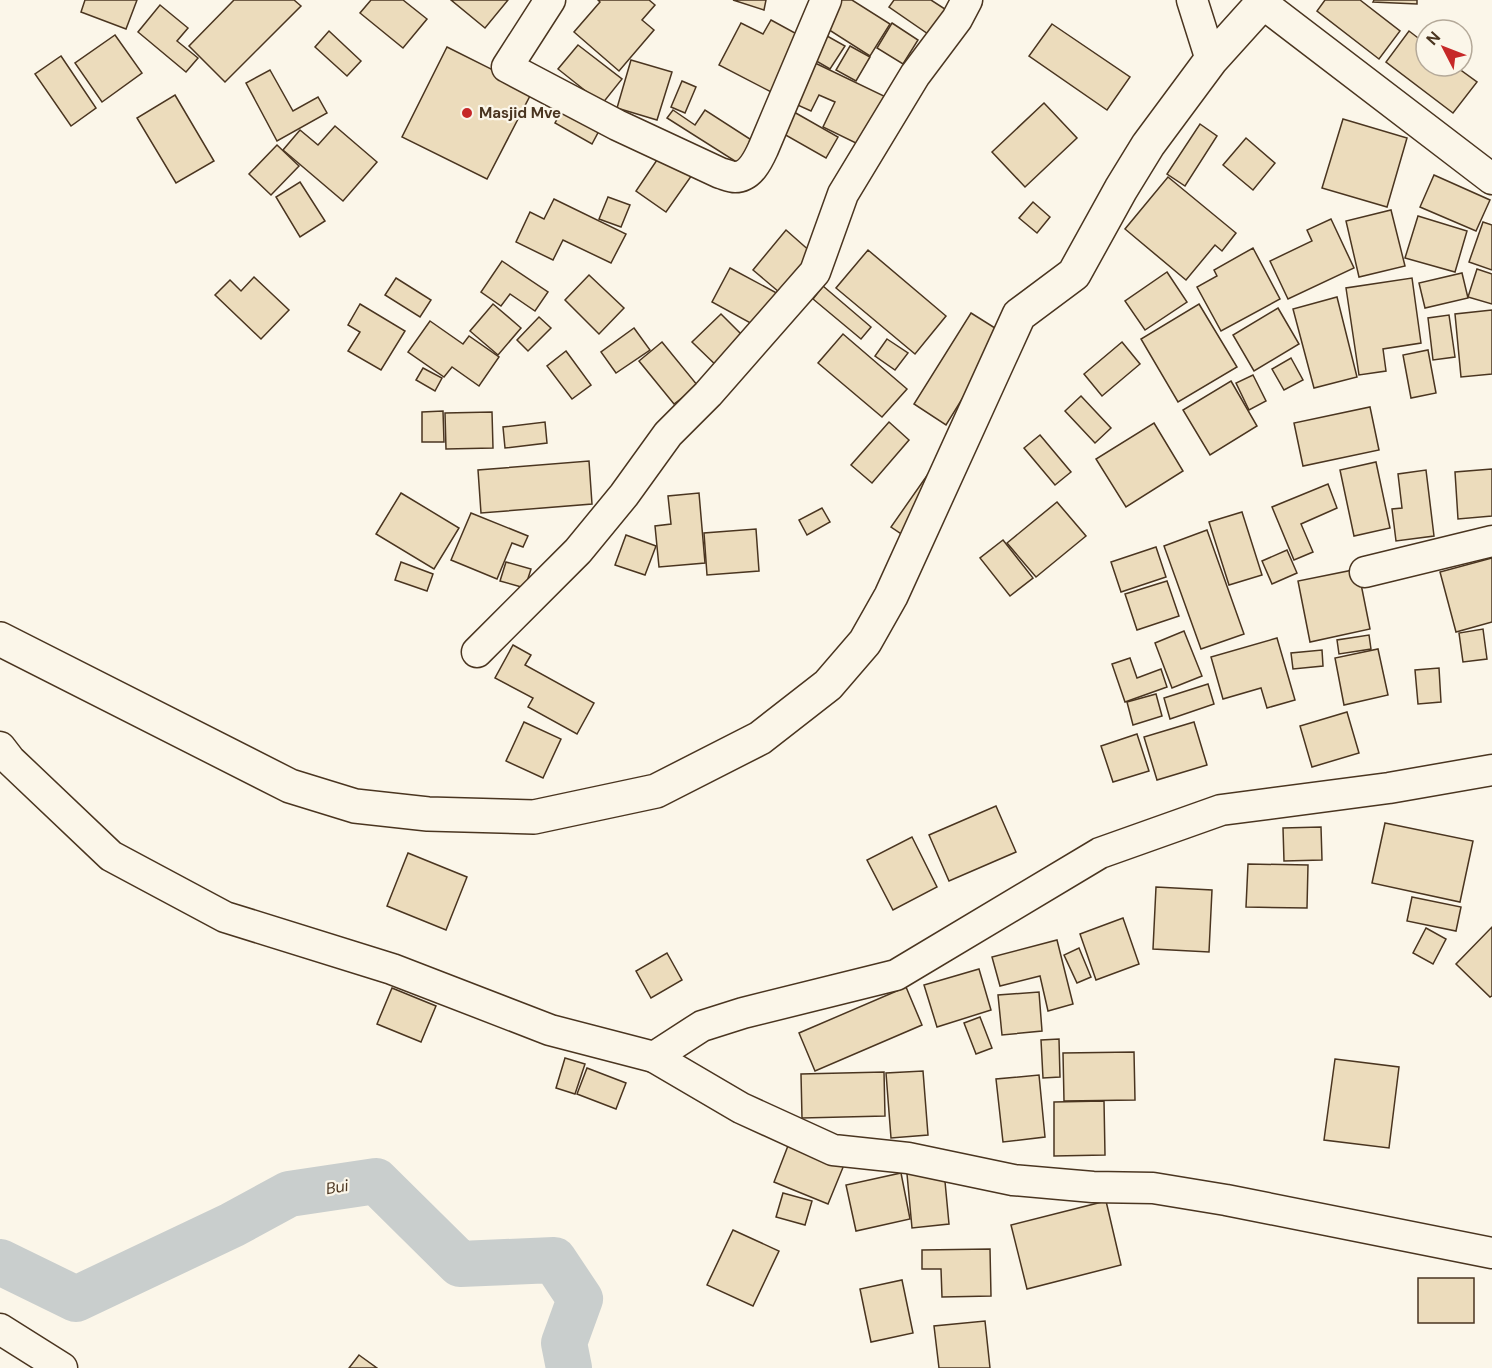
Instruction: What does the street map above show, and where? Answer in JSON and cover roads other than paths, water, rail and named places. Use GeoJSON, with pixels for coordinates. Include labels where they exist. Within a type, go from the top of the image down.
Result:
{"type":"FeatureCollection","features":[{"type":"Feature","properties":{"kind":"main road"},"geometry":{"type":"LineString","coordinates":[[0,639],[290,786],[355,806],[428,814],[534,817],[656,791],[760,738],[828,685],[866,642],[891,596],[1019,315],[1074,274],[1148,145],[1210,60],[1262,1]]}},
{"type":"Feature","properties":{"kind":"street"},"geometry":{"type":"LineString","coordinates":[[550,0],[507,67],[616,125],[720,173],[735,177],[747,173],[764,150],[826,0]]}},
{"type":"Feature","properties":{"kind":"street"},"geometry":{"type":"LineString","coordinates":[[477,652],[578,551],[624,495],[668,434],[708,394],[815,272],[843,194],[915,75],[957,19],[967,0]]}},
{"type":"Feature","properties":{"kind":"street"},"geometry":{"type":"LineString","coordinates":[[1192,0],[1210,60]]}},
{"type":"Feature","properties":{"kind":"street"},"geometry":{"type":"LineString","coordinates":[[1262,1],[1492,179]]}},
{"type":"Feature","properties":{"kind":"street"},"geometry":{"type":"LineString","coordinates":[[1365,572],[1492,541]]}},
{"type":"Feature","properties":{"kind":"street"},"geometry":{"type":"LineString","coordinates":[[0,747],[10,760],[111,856],[225,917],[392,969],[550,1030],[654,1057],[741,1108],[833,1150],[908,1158],[1013,1180],[1093,1187],[1153,1188],[1492,1253]]}},
{"type":"Feature","properties":{"kind":"street"},"geometry":{"type":"LineString","coordinates":[[654,1057],[702,1026],[743,1013],[896,975],[1100,853],[1221,810],[1389,788],[1492,770]]}},
{"type":"Feature","properties":{"kind":"street"},"geometry":{"type":"LineString","coordinates":[[0,1329],[62,1368]]}},
{"type":"Feature","properties":{"kind":"waterway","name":"Bui"},"geometry":{"type":"LineString","coordinates":[[0,1262],[76,1299],[232,1225],[289,1194],[376,1181],[460,1264],[554,1260],[580,1299],[564,1343],[569,1368]]}},
{"type":"Feature","properties":{"kind":"place","name":"Masjid Mve"},"geometry":{"type":"Point","coordinates":[467,113]}}]}
